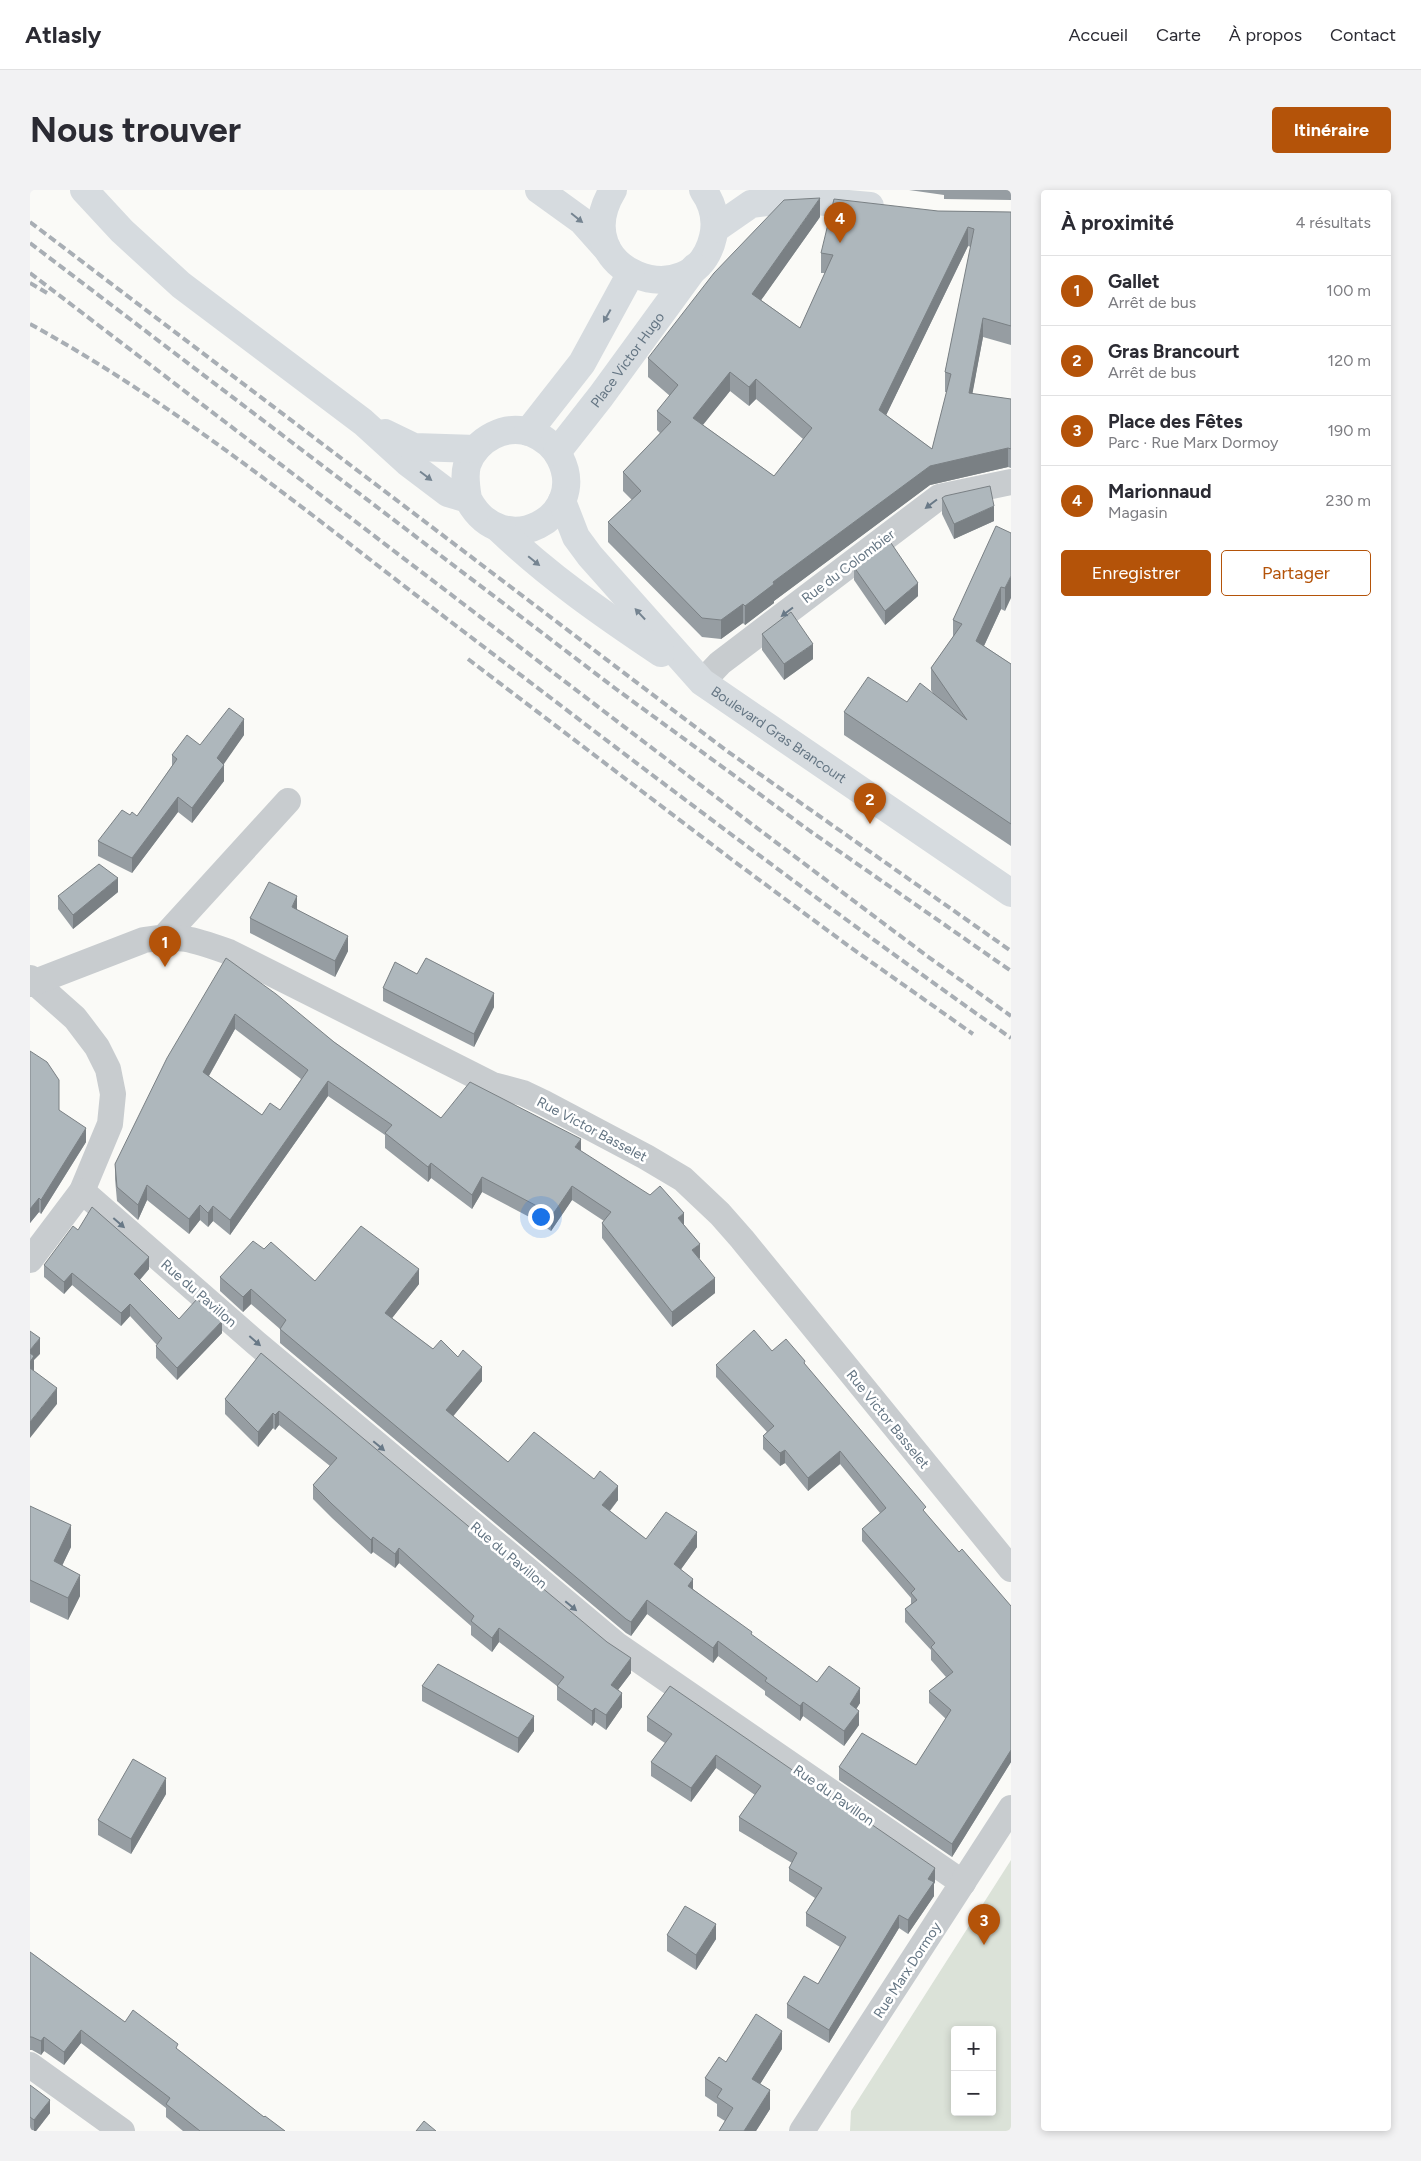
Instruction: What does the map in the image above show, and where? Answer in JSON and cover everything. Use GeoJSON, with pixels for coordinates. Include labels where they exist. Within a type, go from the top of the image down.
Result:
{"type":"FeatureCollection","features":[{"type":"Feature","properties":{"kind":"main road"},"geometry":{"type":"LineString","coordinates":[[84,190],[122,231],[181,285],[363,422],[407,462],[448,493],[468,499]]}},
{"type":"Feature","properties":{"kind":"main road"},"geometry":{"type":"LineString","coordinates":[[539,190],[582,222],[619,264],[631,273],[647,279],[664,280],[681,276],[695,267]]}},
{"type":"Feature","properties":{"kind":"main road"},"geometry":{"type":"LineString","coordinates":[[610,252],[604,241],[602,221],[606,202],[613,190]]}},
{"type":"Feature","properties":{"kind":"main road"},"geometry":{"type":"LineString","coordinates":[[703,190],[714,213],[715,230]]}},
{"type":"Feature","properties":{"kind":"main road"},"geometry":{"type":"LineString","coordinates":[[714,190],[751,204],[846,196],[891,209]]}},
{"type":"Feature","properties":{"kind":"main road"},"geometry":{"type":"LineString","coordinates":[[715,230],[751,204]]}},
{"type":"Feature","properties":{"kind":"main road","name":"Place Victor Hugo"},"geometry":{"type":"LineString","coordinates":[[557,452],[705,256],[712,244],[715,230]]}},
{"type":"Feature","properties":{"kind":"main road"},"geometry":{"type":"LineString","coordinates":[[528,432],[582,362],[631,273]]}},
{"type":"Feature","properties":{"kind":"main road"},"geometry":{"type":"LineString","coordinates":[[363,422],[414,447],[476,450]]}},
{"type":"Feature","properties":{"kind":"main road"},"geometry":{"type":"LineString","coordinates":[[498,528],[513,531],[528,530],[542,524],[554,514],[562,502],[566,489],[566,476],[557,452],[549,443],[528,432],[514,430],[502,432],[489,438],[476,450],[468,465],[465,482],[468,499],[480,517],[498,528],[532,560],[610,619],[699,679]]}},
{"type":"Feature","properties":{"kind":"main road"},"geometry":{"type":"LineString","coordinates":[[562,502],[576,537],[608,580],[699,679]]}},
{"type":"Feature","properties":{"kind":"main road","name":"Boulevard Gras Brancourt"},"geometry":{"type":"LineString","coordinates":[[699,679],[1011,892]]}},
{"type":"Feature","properties":{"kind":"street","name":"Rue du Colombier"},"geometry":{"type":"LineString","coordinates":[[699,679],[939,498],[1011,482]]}},
{"type":"Feature","properties":{"kind":"street"},"geometry":{"type":"LineString","coordinates":[[164,937],[288,801]]}},
{"type":"Feature","properties":{"kind":"street","name":"Rue Victor Basselet"},"geometry":{"type":"LineString","coordinates":[[32,981],[123,947],[164,937],[185,938],[229,952],[493,1085],[544,1103],[670,1171],[683,1180],[720,1214],[742,1239],[1011,1569]]}},
{"type":"Feature","properties":{"kind":"street"},"geometry":{"type":"LineString","coordinates":[[30,1260],[82,1191],[110,1124],[113,1094],[108,1069],[97,1047],[75,1018],[32,981]]}},
{"type":"Feature","properties":{"kind":"street","name":"Rue du Pavillon"},"geometry":{"type":"LineString","coordinates":[[82,1191],[256,1343],[617,1645],[962,1883]]}},
{"type":"Feature","properties":{"kind":"street","name":"Rue Marx Dormoy"},"geometry":{"type":"LineString","coordinates":[[802,2131],[1011,1808]]}},
{"type":"Feature","properties":{"kind":"street"},"geometry":{"type":"LineString","coordinates":[[30,2065],[122,2131]]}},
{"type":"Feature","properties":{"kind":"shaded area"},"geometry":{"type":"Polygon","coordinates":[[[1011,1860],[1011,2131],[850,2131],[851,2111],[1011,1860]]]}},
{"type":"Feature","properties":{"kind":"building"},"geometry":{"type":"Polygon","coordinates":[[[820,198],[752,294],[800,328],[833,255],[821,253],[834,199],[938,211],[1011,212],[1011,326],[983,318],[969,393],[1011,399],[1011,449],[1008,448],[930,466],[773,582],[774,584],[745,606],[743,604],[721,620],[702,618],[608,522],[641,491],[623,472],[671,422],[657,411],[678,385],[648,358],[714,273],[784,200],[820,198]],[[968,227],[879,410],[932,449],[951,374],[945,372],[974,229],[968,227]],[[730,372],[693,418],[774,476],[812,428],[756,379],[749,387],[730,372]]]}},
{"type":"Feature","properties":{"kind":"building"},"geometry":{"type":"Polygon","coordinates":[[[990,486],[994,506],[954,524],[942,498],[990,486]]]}},
{"type":"Feature","properties":{"kind":"building"},"geometry":{"type":"Polygon","coordinates":[[[996,526],[1011,533],[1011,576],[1005,588],[1001,587],[976,641],[1011,664],[1011,824],[844,712],[868,677],[907,702],[920,683],[967,720],[931,668],[962,624],[953,620],[996,526]]]}},
{"type":"Feature","properties":{"kind":"building"},"geometry":{"type":"Polygon","coordinates":[[[889,540],[918,583],[885,611],[854,567],[889,540]]]}},
{"type":"Feature","properties":{"kind":"building"},"geometry":{"type":"Polygon","coordinates":[[[791,612],[813,644],[784,664],[762,634],[791,612]]]}},
{"type":"Feature","properties":{"kind":"building"},"geometry":{"type":"Polygon","coordinates":[[[229,708],[244,719],[217,758],[224,765],[192,808],[178,797],[132,858],[98,841],[122,810],[130,815],[132,812],[137,816],[177,759],[172,755],[187,735],[200,745],[229,708]]]}},
{"type":"Feature","properties":{"kind":"building"},"geometry":{"type":"Polygon","coordinates":[[[99,864],[118,878],[73,915],[58,896],[99,864]]]}},
{"type":"Feature","properties":{"kind":"building"},"geometry":{"type":"Polygon","coordinates":[[[269,882],[297,896],[292,907],[348,936],[335,961],[250,918],[269,882]]]}},
{"type":"Feature","properties":{"kind":"building"},"geometry":{"type":"Polygon","coordinates":[[[226,958],[276,994],[334,1042],[441,1118],[470,1082],[581,1139],[575,1147],[650,1195],[660,1186],[684,1213],[678,1218],[700,1244],[692,1250],[715,1278],[672,1312],[602,1223],[611,1212],[572,1186],[551,1217],[535,1205],[482,1177],[472,1195],[431,1163],[428,1167],[385,1133],[392,1125],[328,1081],[230,1220],[213,1206],[208,1213],[200,1205],[189,1219],[147,1185],[138,1205],[117,1187],[115,1164],[167,1058],[226,958]],[[235,1014],[203,1072],[262,1115],[270,1103],[280,1110],[308,1070],[235,1014]]]}},
{"type":"Feature","properties":{"kind":"building"},"geometry":{"type":"Polygon","coordinates":[[[426,958],[494,993],[474,1034],[383,988],[395,962],[417,974],[426,958]]]}},
{"type":"Feature","properties":{"kind":"building"},"geometry":{"type":"Polygon","coordinates":[[[30,1051],[47,1062],[59,1080],[59,1110],[86,1128],[41,1200],[39,1198],[30,1209],[30,1051]]]}},
{"type":"Feature","properties":{"kind":"building"},"geometry":{"type":"Polygon","coordinates":[[[92,1207],[149,1257],[134,1274],[179,1319],[197,1299],[222,1321],[177,1368],[156,1346],[162,1338],[130,1304],[121,1313],[72,1273],[64,1282],[44,1265],[73,1226],[78,1230],[92,1207]]]}},
{"type":"Feature","properties":{"kind":"building"},"geometry":{"type":"Polygon","coordinates":[[[361,1226],[419,1269],[385,1313],[433,1349],[441,1340],[458,1357],[463,1350],[482,1367],[446,1410],[508,1462],[534,1432],[594,1479],[600,1471],[618,1486],[602,1505],[646,1539],[666,1512],[697,1532],[674,1564],[693,1579],[688,1586],[817,1682],[829,1666],[860,1688],[850,1704],[859,1711],[844,1731],[803,1702],[800,1706],[765,1681],[767,1678],[718,1641],[713,1648],[647,1600],[631,1622],[626,1619],[280,1329],[286,1320],[251,1289],[243,1297],[220,1277],[253,1241],[264,1249],[271,1242],[315,1281],[361,1226]]]}},
{"type":"Feature","properties":{"kind":"building"},"geometry":{"type":"Polygon","coordinates":[[[754,1330],[772,1351],[786,1339],[805,1361],[804,1363],[926,1507],[923,1510],[959,1552],[962,1549],[1011,1606],[1011,1750],[952,1844],[839,1767],[862,1733],[916,1765],[951,1710],[929,1691],[953,1672],[931,1647],[935,1643],[905,1609],[917,1600],[911,1593],[915,1589],[862,1529],[886,1508],[840,1451],[808,1478],[785,1450],[780,1453],[763,1436],[774,1426],[716,1365],[754,1330]]]}},
{"type":"Feature","properties":{"kind":"building"},"geometry":{"type":"Polygon","coordinates":[[[30,1331],[40,1338],[30,1350],[30,1331]]]}},
{"type":"Feature","properties":{"kind":"building"},"geometry":{"type":"Polygon","coordinates":[[[30,1353],[34,1356],[30,1362],[30,1353]]]}},
{"type":"Feature","properties":{"kind":"building"},"geometry":{"type":"Polygon","coordinates":[[[261,1353],[607,1642],[631,1658],[611,1685],[622,1693],[606,1715],[595,1708],[592,1711],[557,1686],[564,1677],[499,1628],[492,1638],[471,1621],[474,1616],[399,1548],[395,1554],[373,1537],[371,1540],[332,1504],[313,1485],[337,1458],[279,1411],[275,1415],[273,1413],[258,1432],[225,1399],[261,1353]]]}},
{"type":"Feature","properties":{"kind":"building"},"geometry":{"type":"Polygon","coordinates":[[[30,1368],[57,1388],[30,1422],[30,1368]]]}},
{"type":"Feature","properties":{"kind":"building"},"geometry":{"type":"Polygon","coordinates":[[[30,1506],[71,1525],[54,1561],[80,1575],[68,1598],[30,1580],[30,1506]]]}},
{"type":"Feature","properties":{"kind":"building"},"geometry":{"type":"Polygon","coordinates":[[[438,1664],[534,1716],[518,1738],[422,1686],[438,1664]]]}},
{"type":"Feature","properties":{"kind":"building"},"geometry":{"type":"Polygon","coordinates":[[[670,1686],[935,1868],[928,1879],[934,1882],[908,1920],[899,1915],[829,2030],[787,2004],[804,1976],[818,1984],[846,1937],[806,1913],[822,1888],[789,1868],[797,1853],[739,1817],[761,1786],[716,1755],[691,1788],[651,1762],[672,1734],[647,1717],[670,1686]]]}},
{"type":"Feature","properties":{"kind":"building"},"geometry":{"type":"Polygon","coordinates":[[[133,1759],[166,1778],[131,1839],[98,1820],[133,1759]]]}},
{"type":"Feature","properties":{"kind":"building"},"geometry":{"type":"Polygon","coordinates":[[[685,1906],[716,1924],[696,1955],[667,1935],[685,1906]]]}},
{"type":"Feature","properties":{"kind":"building"},"geometry":{"type":"Polygon","coordinates":[[[30,1952],[125,2022],[133,2010],[178,2044],[176,2048],[264,2117],[285,2131],[200,2131],[166,2104],[170,2098],[81,2030],[64,2052],[44,2037],[41,2041],[30,2037],[30,1952]]]}},
{"type":"Feature","properties":{"kind":"building"},"geometry":{"type":"Polygon","coordinates":[[[756,2014],[782,2031],[752,2079],[770,2090],[744,2131],[719,2131],[733,2108],[717,2097],[722,2089],[705,2078],[719,2057],[726,2062],[756,2014]]]}},
{"type":"Feature","properties":{"kind":"building"},"geometry":{"type":"Polygon","coordinates":[[[30,2085],[50,2100],[34,2120],[30,2117],[30,2085]]]}},
{"type":"Feature","properties":{"kind":"building"},"geometry":{"type":"Polygon","coordinates":[[[424,2121],[436,2131],[416,2131],[424,2121]]]}},
{"type":"Feature","properties":{"kind":"railway"},"geometry":{"type":"LineString","coordinates":[[30,222],[727,751],[1011,951]]}},
{"type":"Feature","properties":{"kind":"railway"},"geometry":{"type":"LineString","coordinates":[[30,243],[616,689],[810,831],[1011,971]]}},
{"type":"Feature","properties":{"kind":"railway"},"geometry":{"type":"LineString","coordinates":[[30,273],[745,819],[927,956],[1011,1016]]}},
{"type":"Feature","properties":{"kind":"railway"},"geometry":{"type":"LineString","coordinates":[[30,283],[47,293]]}},
{"type":"Feature","properties":{"kind":"railway"},"geometry":{"type":"LineString","coordinates":[[30,324],[84,355],[137,389],[239,460],[722,828],[1011,1038]]}},
{"type":"Feature","properties":{"kind":"railway"},"geometry":{"type":"LineString","coordinates":[[468,659],[731,859],[850,947],[973,1034]]}},
{"type":"Feature","properties":{"kind":"place","name":"Marionnaud"},"geometry":{"type":"Point","coordinates":[840,243]}},
{"type":"Feature","properties":{"kind":"place","name":"Gras Brancourt"},"geometry":{"type":"Point","coordinates":[870,824]}},
{"type":"Feature","properties":{"kind":"place","name":"Gallet"},"geometry":{"type":"Point","coordinates":[165,967]}},
{"type":"Feature","properties":{"kind":"place","name":"Place des Fêtes"},"geometry":{"type":"Point","coordinates":[984,1945]}}]}
